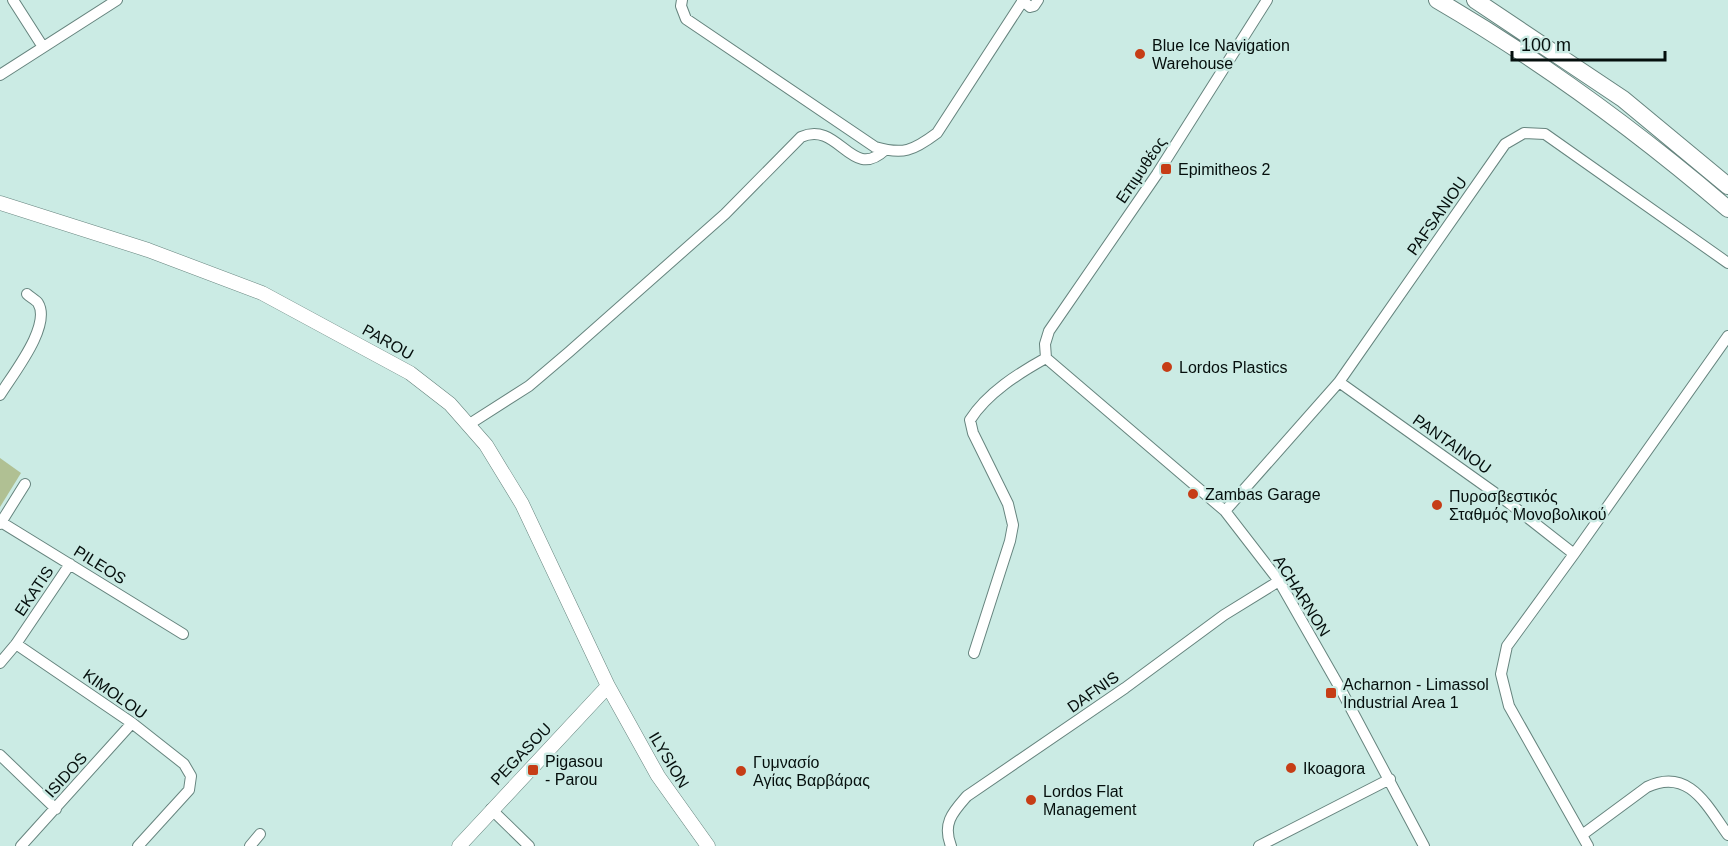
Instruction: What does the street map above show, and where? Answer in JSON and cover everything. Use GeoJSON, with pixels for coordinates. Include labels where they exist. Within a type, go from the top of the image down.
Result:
{"type":"FeatureCollection","features":[{"type":"Feature","properties":{"kind":"main road"},"geometry":{"type":"LineString","coordinates":[[1437,0],[1510,45],[1572,88],[1677,165],[1728,209]]}},
{"type":"Feature","properties":{"kind":"main road"},"geometry":{"type":"LineString","coordinates":[[1475,0],[1623,99],[1728,186]]}},
{"type":"Feature","properties":{"kind":"street"},"geometry":{"type":"LineString","coordinates":[[13,0],[43,47]]}},
{"type":"Feature","properties":{"kind":"street"},"geometry":{"type":"LineString","coordinates":[[0,75],[117,0]]}},
{"type":"Feature","properties":{"kind":"street"},"geometry":{"type":"LineString","coordinates":[[682,0],[681,6],[687,19],[874,147],[895,153],[919,147],[937,134],[1022,1],[1030,7],[1034,6],[1038,0]]}},
{"type":"Feature","properties":{"kind":"street","name":"Επιμυθέος"},"geometry":{"type":"LineString","coordinates":[[1046,358],[1049,331],[1157,174],[1267,0]]}},
{"type":"Feature","properties":{"kind":"street"},"geometry":{"type":"LineString","coordinates":[[468,425],[529,386],[569,352],[725,214],[801,137],[812,132],[823,134],[857,158],[869,159],[879,156],[885,150]]}},
{"type":"Feature","properties":{"kind":"street","name":"PAFSANIOU"},"geometry":{"type":"LineString","coordinates":[[1225,511],[1339,382],[1505,144],[1524,132],[1545,134],[1728,263]]}},
{"type":"Feature","properties":{"kind":"street","name":"PAROU"},"geometry":{"type":"LineString","coordinates":[[0,203],[148,250],[262,293],[410,373],[450,404],[486,445],[522,504],[608,686]]}},
{"type":"Feature","properties":{"kind":"street"},"geometry":{"type":"LineString","coordinates":[[0,395],[38,334],[42,318],[38,302],[27,294]]}},
{"type":"Feature","properties":{"kind":"street"},"geometry":{"type":"LineString","coordinates":[[1588,846],[1509,706],[1502,674],[1506,646],[1728,336]]}},
{"type":"Feature","properties":{"kind":"street"},"geometry":{"type":"LineString","coordinates":[[974,653],[1013,525],[1008,504],[973,433],[970,420],[982,403],[1026,369],[1046,358]]}},
{"type":"Feature","properties":{"kind":"street","name":"ACHARNON"},"geometry":{"type":"LineString","coordinates":[[1046,358],[1225,511],[1279,581],[1390,779],[1424,846]]}},
{"type":"Feature","properties":{"kind":"street","name":"PANTAINOU"},"geometry":{"type":"LineString","coordinates":[[1339,382],[1509,503],[1574,554]]}},
{"type":"Feature","properties":{"kind":"street"},"geometry":{"type":"LineString","coordinates":[[0,523],[25,484]]}},
{"type":"Feature","properties":{"kind":"street","name":"PILEOS"},"geometry":{"type":"LineString","coordinates":[[0,523],[183,634]]}},
{"type":"Feature","properties":{"kind":"street","name":"EKATIS"},"geometry":{"type":"LineString","coordinates":[[0,663],[16,644],[70,564]]}},
{"type":"Feature","properties":{"kind":"street","name":"DAFNIS"},"geometry":{"type":"LineString","coordinates":[[950,844],[948,828],[951,814],[967,796],[1125,688],[1224,615],[1279,581]]}},
{"type":"Feature","properties":{"kind":"street","name":"KIMOLOU"},"geometry":{"type":"LineString","coordinates":[[16,644],[132,723],[184,764],[191,776],[189,790],[138,846]]}},
{"type":"Feature","properties":{"kind":"street","name":"PEGASOU"},"geometry":{"type":"LineString","coordinates":[[459,846],[608,686]]}},
{"type":"Feature","properties":{"kind":"street","name":"ILYSION"},"geometry":{"type":"LineString","coordinates":[[608,686],[658,776],[708,846]]}},
{"type":"Feature","properties":{"kind":"street","name":"ISIDOS"},"geometry":{"type":"LineString","coordinates":[[21,846],[132,723]]}},
{"type":"Feature","properties":{"kind":"street"},"geometry":{"type":"LineString","coordinates":[[0,755],[56,808]]}},
{"type":"Feature","properties":{"kind":"street"},"geometry":{"type":"LineString","coordinates":[[1259,846],[1390,779]]}},
{"type":"Feature","properties":{"kind":"street"},"geometry":{"type":"LineString","coordinates":[[1582,835],[1647,787],[1659,781],[1676,782],[1689,786],[1701,798],[1728,835]]}},
{"type":"Feature","properties":{"kind":"street"},"geometry":{"type":"LineString","coordinates":[[491,809],[529,846]]}},
{"type":"Feature","properties":{"kind":"street"},"geometry":{"type":"LineString","coordinates":[[250,846],[260,834]]}},
{"type":"Feature","properties":{"kind":"green space"},"geometry":{"type":"Polygon","coordinates":[[[0,458],[21,473],[0,507],[0,458]]]}},
{"type":"Feature","properties":{"kind":"place","name":"Blue Ice Navigation Warehouse"},"geometry":{"type":"Point","coordinates":[1140,54]}},
{"type":"Feature","properties":{"kind":"place","name":"Epimitheos 2"},"geometry":{"type":"Point","coordinates":[1166,169]}},
{"type":"Feature","properties":{"kind":"place","name":"Lordos Plastics"},"geometry":{"type":"Point","coordinates":[1167,367]}},
{"type":"Feature","properties":{"kind":"place","name":"Zambas Garage"},"geometry":{"type":"Point","coordinates":[1193,494]}},
{"type":"Feature","properties":{"kind":"place","name":"Πυροσβεστικός Σταθμός Μονοβολικού"},"geometry":{"type":"Point","coordinates":[1437,505]}},
{"type":"Feature","properties":{"kind":"place","name":"Acharnon - Limassol Industrial Area 1"},"geometry":{"type":"Point","coordinates":[1331,693]}},
{"type":"Feature","properties":{"kind":"place","name":"Ikoagora"},"geometry":{"type":"Point","coordinates":[1291,768]}},
{"type":"Feature","properties":{"kind":"place","name":"Pigasou - Parou"},"geometry":{"type":"Point","coordinates":[533,770]}},
{"type":"Feature","properties":{"kind":"place","name":"Γυμνασίο Αγίας Βαρβάρας"},"geometry":{"type":"Point","coordinates":[741,771]}},
{"type":"Feature","properties":{"kind":"place","name":"Lordos Flat Management"},"geometry":{"type":"Point","coordinates":[1031,800]}}]}
